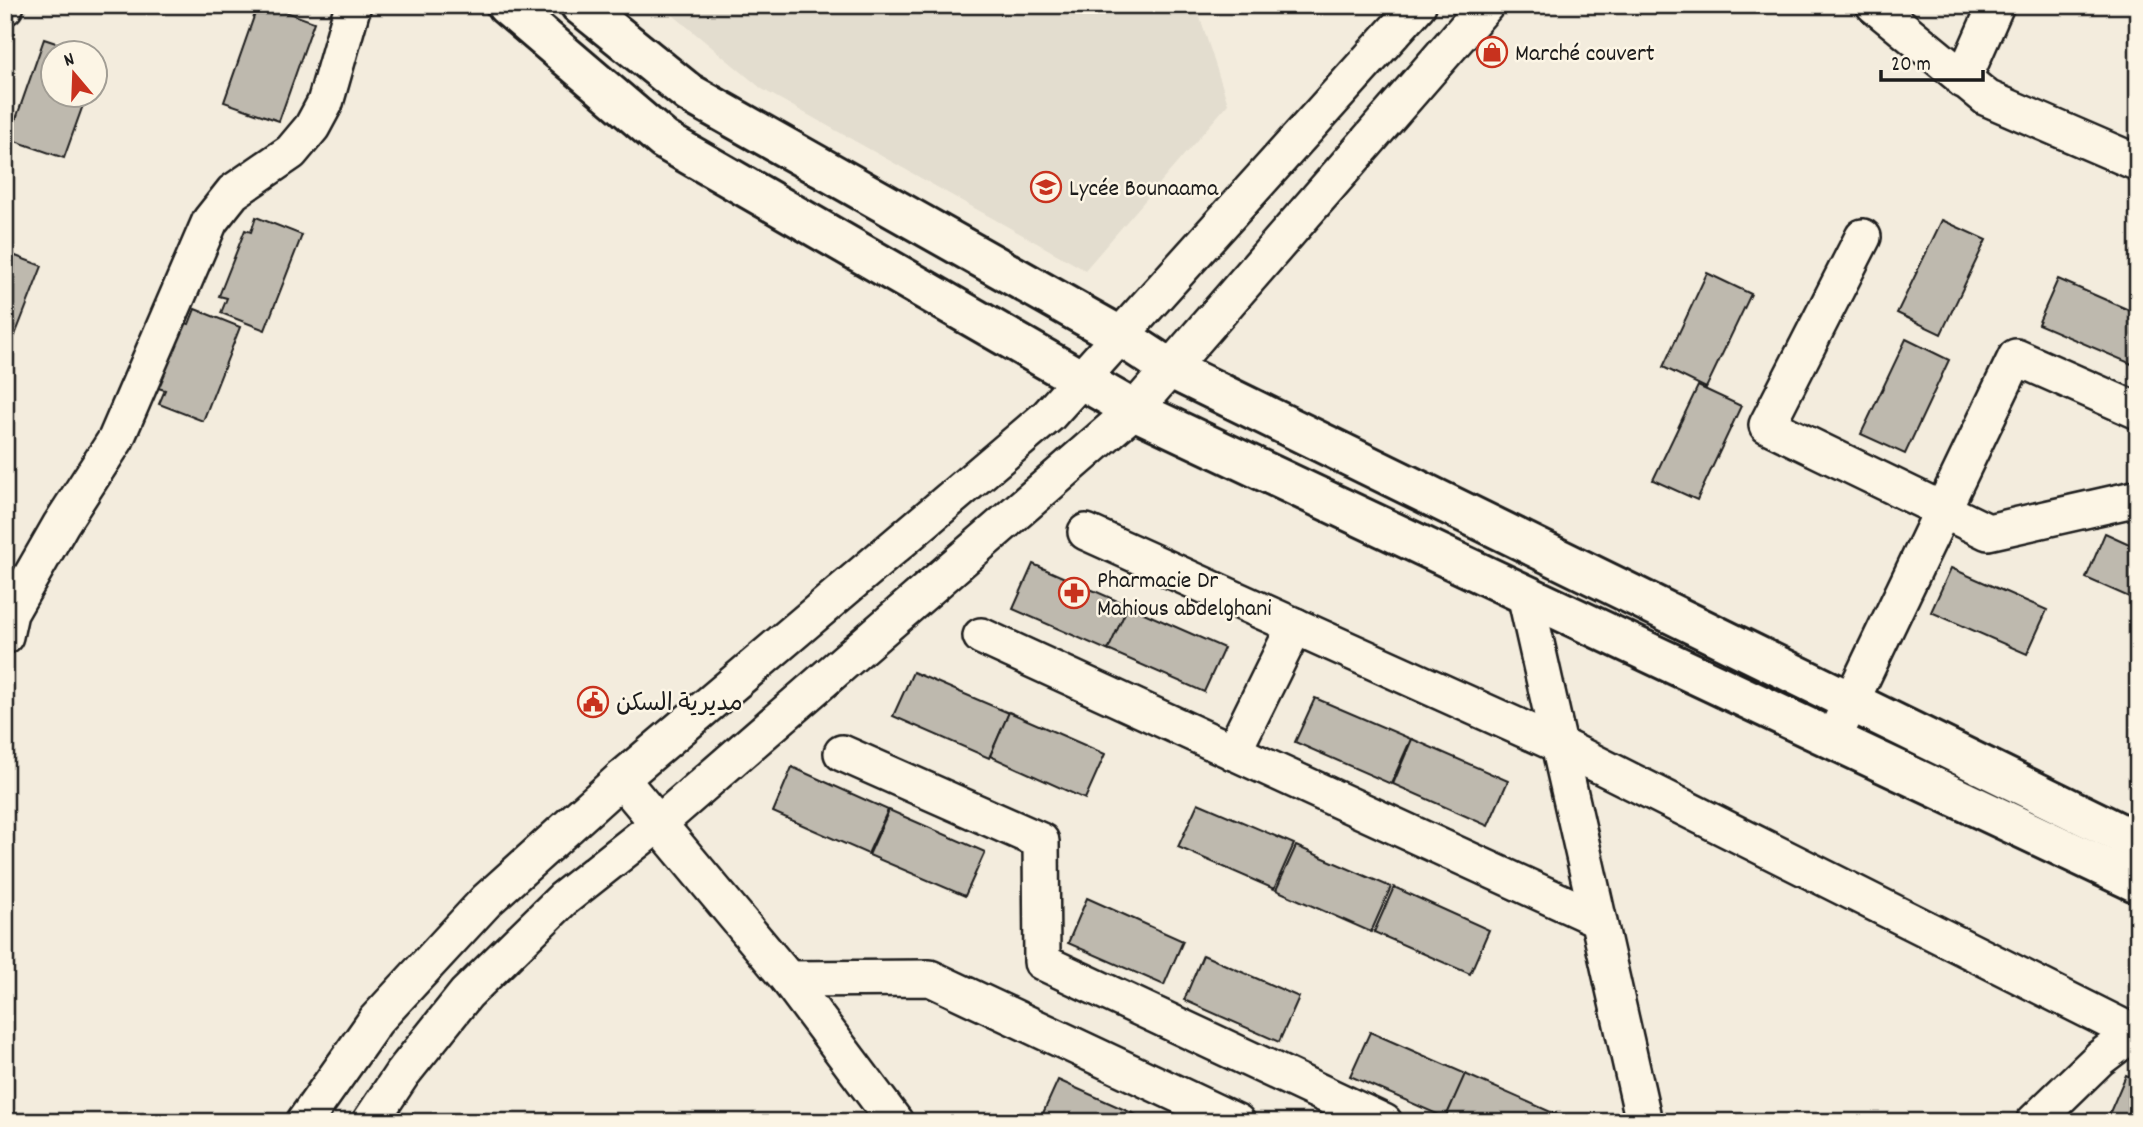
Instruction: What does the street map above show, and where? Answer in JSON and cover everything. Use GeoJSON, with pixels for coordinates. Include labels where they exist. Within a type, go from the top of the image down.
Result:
{"type":"FeatureCollection","features":[{"type":"Feature","properties":{"kind":"main road"},"geometry":{"type":"LineString","coordinates":[[506,5],[664,141],[1133,410],[2138,883]]}},
{"type":"Feature","properties":{"kind":"main road"},"geometry":{"type":"LineString","coordinates":[[580,5],[690,93],[1120,336],[1169,368],[2138,842]]}},
{"type":"Feature","properties":{"kind":"street"},"geometry":{"type":"LineString","coordinates":[[7,620],[61,524],[116,439],[210,221],[233,192],[291,152],[319,115],[325,103],[353,5]]}},
{"type":"Feature","properties":{"kind":"street"},"geometry":{"type":"LineString","coordinates":[[304,1122],[376,1020],[487,900],[621,779],[1048,416],[1418,5]]}},
{"type":"Feature","properties":{"kind":"street"},"geometry":{"type":"LineString","coordinates":[[370,1122],[402,1074],[466,994],[563,899],[658,824],[1133,410],[1486,5]]}},
{"type":"Feature","properties":{"kind":"street"},"geometry":{"type":"LineString","coordinates":[[1874,5],[1986,98],[2138,163]]}},
{"type":"Feature","properties":{"kind":"street"},"geometry":{"type":"LineString","coordinates":[[1963,80],[1996,5]]}},
{"type":"Feature","properties":{"kind":"street"},"geometry":{"type":"LineString","coordinates":[[1863,237],[1767,425],[1988,532],[2138,498]]}},
{"type":"Feature","properties":{"kind":"street"},"geometry":{"type":"LineString","coordinates":[[1833,739],[2015,357],[2138,411]]}},
{"type":"Feature","properties":{"kind":"street"},"geometry":{"type":"LineString","coordinates":[[1086,532],[1559,745],[2136,1033],[2100,1058],[2035,1122]]}},
{"type":"Feature","properties":{"kind":"street"},"geometry":{"type":"LineString","coordinates":[[1525,594],[1644,1122]]}},
{"type":"Feature","properties":{"kind":"street"},"geometry":{"type":"LineString","coordinates":[[1233,752],[1294,626]]}},
{"type":"Feature","properties":{"kind":"street"},"geometry":{"type":"LineString","coordinates":[[981,636],[1598,919]]}},
{"type":"Feature","properties":{"kind":"street"},"geometry":{"type":"LineString","coordinates":[[842,753],[1041,841],[1042,962],[1384,1122]]}},
{"type":"Feature","properties":{"kind":"street"},"geometry":{"type":"LineString","coordinates":[[621,779],[789,979],[895,1122]]}},
{"type":"Feature","properties":{"kind":"street"},"geometry":{"type":"LineString","coordinates":[[789,979],[930,978],[1237,1122]]}},
{"type":"Feature","properties":{"kind":"shaded area","name":"Lycée Bounaama"},"geometry":{"type":"Polygon","coordinates":[[[661,5],[1196,5],[1228,104],[1085,270],[762,89],[661,5]]]}},
{"type":"Feature","properties":{"kind":"building"},"geometry":{"type":"Polygon","coordinates":[[[258,5],[266,5],[314,22],[279,121],[224,102],[258,5]]]}},
{"type":"Feature","properties":{"kind":"building"},"geometry":{"type":"Polygon","coordinates":[[[38,56],[38,108],[82,108],[64,158],[9,139],[38,56]]]}},
{"type":"Feature","properties":{"kind":"building"},"geometry":{"type":"Polygon","coordinates":[[[256,217],[302,235],[265,330],[221,313],[227,298],[219,296],[245,230],[251,232],[256,217]]]}},
{"type":"Feature","properties":{"kind":"building"},"geometry":{"type":"Polygon","coordinates":[[[1942,220],[1986,240],[1941,334],[1897,313],[1942,220]]]}},
{"type":"Feature","properties":{"kind":"building"},"geometry":{"type":"Polygon","coordinates":[[[5,252],[42,266],[5,361],[5,252]]]}},
{"type":"Feature","properties":{"kind":"building"},"geometry":{"type":"Polygon","coordinates":[[[1707,273],[1751,294],[1706,388],[1663,367],[1707,273]]]}},
{"type":"Feature","properties":{"kind":"building"},"geometry":{"type":"Polygon","coordinates":[[[2058,279],[2138,314],[2138,356],[2134,365],[2038,324],[2058,279]]]}},
{"type":"Feature","properties":{"kind":"building"},"geometry":{"type":"Polygon","coordinates":[[[195,309],[240,327],[203,421],[159,404],[165,390],[158,388],[183,322],[189,324],[195,309]]]}},
{"type":"Feature","properties":{"kind":"building"},"geometry":{"type":"Polygon","coordinates":[[[1906,339],[1949,360],[1905,454],[1861,434],[1906,339]]]}},
{"type":"Feature","properties":{"kind":"building"},"geometry":{"type":"Polygon","coordinates":[[[1698,386],[1741,406],[1697,500],[1653,480],[1698,386]]]}},
{"type":"Feature","properties":{"kind":"building"},"geometry":{"type":"Polygon","coordinates":[[[2105,533],[2138,548],[2138,601],[2086,578],[2105,533]]]}},
{"type":"Feature","properties":{"kind":"building"},"geometry":{"type":"Polygon","coordinates":[[[1033,564],[1129,606],[1109,651],[1013,609],[1033,564]]]}},
{"type":"Feature","properties":{"kind":"building"},"geometry":{"type":"Polygon","coordinates":[[[1951,568],[2047,610],[2027,654],[1931,612],[1951,568]]]}},
{"type":"Feature","properties":{"kind":"building"},"geometry":{"type":"Polygon","coordinates":[[[1128,606],[1224,648],[1204,692],[1108,650],[1128,606]]]}},
{"type":"Feature","properties":{"kind":"building"},"geometry":{"type":"Polygon","coordinates":[[[913,672],[1009,713],[989,758],[893,716],[913,672]]]}},
{"type":"Feature","properties":{"kind":"building"},"geometry":{"type":"Polygon","coordinates":[[[1315,698],[1411,739],[1391,784],[1295,742],[1315,698]]]}},
{"type":"Feature","properties":{"kind":"building"},"geometry":{"type":"Polygon","coordinates":[[[1009,712],[1105,754],[1085,799],[990,756],[1009,712]]]}},
{"type":"Feature","properties":{"kind":"building"},"geometry":{"type":"Polygon","coordinates":[[[1412,739],[1508,781],[1488,826],[1393,784],[1412,739]]]}},
{"type":"Feature","properties":{"kind":"building"},"geometry":{"type":"Polygon","coordinates":[[[792,767],[888,810],[868,854],[773,812],[792,767]]]}},
{"type":"Feature","properties":{"kind":"building"},"geometry":{"type":"Polygon","coordinates":[[[1198,803],[1294,844],[1274,889],[1178,847],[1198,803]]]}},
{"type":"Feature","properties":{"kind":"building"},"geometry":{"type":"Polygon","coordinates":[[[889,810],[985,852],[965,896],[869,855],[889,810]]]}},
{"type":"Feature","properties":{"kind":"building"},"geometry":{"type":"Polygon","coordinates":[[[1296,846],[1391,887],[1371,932],[1276,890],[1296,846]]]}},
{"type":"Feature","properties":{"kind":"building"},"geometry":{"type":"Polygon","coordinates":[[[1394,887],[1489,930],[1470,974],[1374,932],[1394,887]]]}},
{"type":"Feature","properties":{"kind":"building"},"geometry":{"type":"Polygon","coordinates":[[[1087,898],[1183,941],[1164,985],[1068,943],[1087,898]]]}},
{"type":"Feature","properties":{"kind":"building"},"geometry":{"type":"Polygon","coordinates":[[[1203,955],[1299,997],[1279,1042],[1184,1000],[1203,955]]]}},
{"type":"Feature","properties":{"kind":"building"},"geometry":{"type":"Polygon","coordinates":[[[1370,1032],[1466,1074],[1446,1118],[1350,1076],[1370,1032]]]}},
{"type":"Feature","properties":{"kind":"building"},"geometry":{"type":"Polygon","coordinates":[[[1465,1074],[1560,1116],[1558,1122],[1452,1122],[1445,1119],[1465,1074]]]}},
{"type":"Feature","properties":{"kind":"building"},"geometry":{"type":"Polygon","coordinates":[[[2126,1075],[2138,1080],[2138,1122],[2112,1122],[2107,1119],[2126,1075]]]}},
{"type":"Feature","properties":{"kind":"building"},"geometry":{"type":"Polygon","coordinates":[[[1058,1080],[1152,1122],[1039,1122],[1058,1080]]]}},
{"type":"Feature","properties":{"kind":"place","name":"Marché couvert"},"geometry":{"type":"Point","coordinates":[1492,52]}},
{"type":"Feature","properties":{"kind":"place","name":"Lycée Bounaama"},"geometry":{"type":"Point","coordinates":[1046,187]}},
{"type":"Feature","properties":{"kind":"place","name":"Pharmacie Dr Mahious abdelghani"},"geometry":{"type":"Point","coordinates":[1074,593]}},
{"type":"Feature","properties":{"kind":"place","name":"مديرية السكن"},"geometry":{"type":"Point","coordinates":[593,702]}}]}
